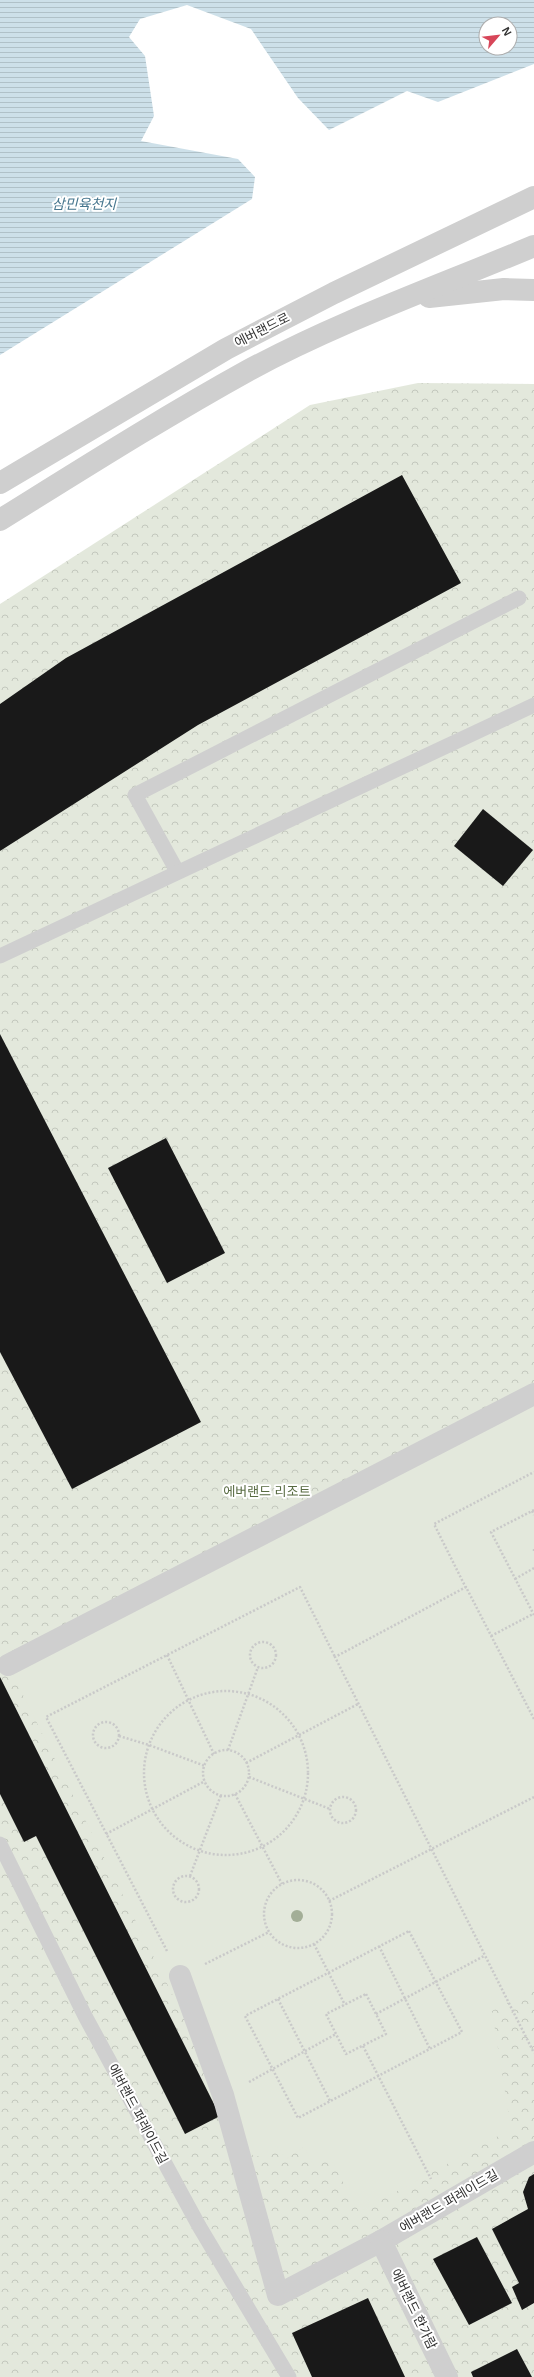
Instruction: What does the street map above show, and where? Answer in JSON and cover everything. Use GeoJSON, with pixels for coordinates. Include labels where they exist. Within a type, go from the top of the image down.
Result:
{"type":"FeatureCollection","features":[{"type":"Feature","properties":{"kind":"street","name":"에버랜드로"},"geometry":{"type":"LineString","coordinates":[[0,483],[226,349],[334,293],[534,197]]}},
{"type":"Feature","properties":{"kind":"street"},"geometry":{"type":"LineString","coordinates":[[0,520],[140,434],[249,370],[317,336],[534,246]]}},
{"type":"Feature","properties":{"kind":"street"},"geometry":{"type":"LineString","coordinates":[[404,300],[504,289],[534,290]]}},
{"type":"Feature","properties":{"kind":"street"},"geometry":{"type":"LineString","coordinates":[[8,1665],[534,1394]]}},
{"type":"Feature","properties":{"kind":"street"},"geometry":{"type":"LineString","coordinates":[[180,1976],[223,2096]]}},
{"type":"Feature","properties":{"kind":"street","name":"에버랜드 퍼레이드길"},"geometry":{"type":"LineString","coordinates":[[223,2096],[278,2295],[381,2241],[534,2152]]}},
{"type":"Feature","properties":{"kind":"street","name":"에버랜드 한가람"},"geometry":{"type":"LineString","coordinates":[[381,2241],[447,2377]]}},
{"type":"Feature","properties":{"kind":"lane"},"geometry":{"type":"LineString","coordinates":[[177,871],[135,795],[519,598]]}},
{"type":"Feature","properties":{"kind":"lane"},"geometry":{"type":"LineString","coordinates":[[0,956],[177,871],[337,799],[534,704]]}},
{"type":"Feature","properties":{"kind":"lane","name":"에버랜드 퍼레이드길"},"geometry":{"type":"LineString","coordinates":[[0,1844],[85,2016],[191,2212],[289,2377]]}},
{"type":"Feature","properties":{"kind":"path"},"geometry":{"type":"LineString","coordinates":[[534,1472],[434,1524],[534,1719]]}},
{"type":"Feature","properties":{"kind":"path"},"geometry":{"type":"LineString","coordinates":[[491,1636],[534,1614],[491,1532],[533,1511],[534,1515]]}},
{"type":"Feature","properties":{"kind":"path"},"geometry":{"type":"LineString","coordinates":[[534,1549],[532,1550],[534,1553]]}},
{"type":"Feature","properties":{"kind":"path"},"geometry":{"type":"LineString","coordinates":[[515,1579],[534,1568]]}},
{"type":"Feature","properties":{"kind":"path"},"geometry":{"type":"LineString","coordinates":[[269,1932],[180,1976],[46,1717],[300,1587],[534,2053]]}},
{"type":"Feature","properties":{"kind":"path"},"geometry":{"type":"LineString","coordinates":[[335,1657],[466,1588]]}},
{"type":"Feature","properties":{"kind":"path"},"geometry":{"type":"LineString","coordinates":[[262,1642],[271,1644],[276,1652],[274,1663],[266,1668],[258,1667],[250,1658],[252,1649],[262,1642]]}},
{"type":"Feature","properties":{"kind":"path"},"geometry":{"type":"LineString","coordinates":[[167,1655],[214,1754]]}},
{"type":"Feature","properties":{"kind":"path"},"geometry":{"type":"LineString","coordinates":[[228,1750],[258,1667]]}},
{"type":"Feature","properties":{"kind":"path"},"geometry":{"type":"LineString","coordinates":[[230,1690],[248,1694],[258,1696],[282,1712],[300,1735],[308,1760],[308,1786],[300,1810],[284,1832],[263,1848],[239,1855],[212,1855],[188,1847],[167,1832],[152,1810],[143,1782],[145,1754],[156,1727],[176,1706],[201,1693],[230,1690]]}},
{"type":"Feature","properties":{"kind":"path"},"geometry":{"type":"LineString","coordinates":[[246,1763],[358,1704]]}},
{"type":"Feature","properties":{"kind":"path"},"geometry":{"type":"LineString","coordinates":[[105,1722],[117,1728],[119,1736],[113,1746],[105,1748],[98,1745],[94,1734],[97,1726],[105,1722]]}},
{"type":"Feature","properties":{"kind":"path"},"geometry":{"type":"LineString","coordinates":[[119,1736],[149,1745],[205,1766]]}},
{"type":"Feature","properties":{"kind":"path"},"geometry":{"type":"LineString","coordinates":[[228,1750],[236,1752],[246,1763],[249,1777],[246,1784],[235,1794],[220,1795],[208,1787],[205,1781],[205,1766],[214,1754],[228,1750]]}},
{"type":"Feature","properties":{"kind":"path"},"geometry":{"type":"LineString","coordinates":[[249,1777],[330,1809],[334,1820],[342,1823],[350,1821],[356,1811],[354,1802],[342,1797],[334,1801],[330,1809]]}},
{"type":"Feature","properties":{"kind":"path"},"geometry":{"type":"LineString","coordinates":[[106,1834],[205,1781]]}},
{"type":"Feature","properties":{"kind":"path"},"geometry":{"type":"LineString","coordinates":[[235,1794],[282,1884]]}},
{"type":"Feature","properties":{"kind":"path"},"geometry":{"type":"LineString","coordinates":[[190,1876],[220,1795]]}},
{"type":"Feature","properties":{"kind":"path"},"geometry":{"type":"LineString","coordinates":[[329,1901],[534,1797]]}},
{"type":"Feature","properties":{"kind":"path"},"geometry":{"type":"LineString","coordinates":[[190,1876],[199,1885],[199,1894],[190,1902],[181,1901],[175,1895],[173,1887],[177,1879],[190,1876]]}},
{"type":"Feature","properties":{"kind":"path"},"geometry":{"type":"LineString","coordinates":[[304,1881],[323,1892],[329,1901],[332,1912],[330,1923],[326,1934],[314,1944],[297,1948],[286,1946],[276,1940],[269,1932],[265,1922],[267,1900],[273,1891],[282,1884],[304,1881]]}},
{"type":"Feature","properties":{"kind":"path"},"geometry":{"type":"LineString","coordinates":[[409,1931],[462,2032],[298,2118],[245,2016],[328,1973],[409,1931]]}},
{"type":"Feature","properties":{"kind":"path"},"geometry":{"type":"LineString","coordinates":[[314,1944],[344,2005]]}},
{"type":"Feature","properties":{"kind":"path"},"geometry":{"type":"LineString","coordinates":[[379,1946],[430,2049]]}},
{"type":"Feature","properties":{"kind":"path"},"geometry":{"type":"LineString","coordinates":[[376,2014],[484,1956]]}},
{"type":"Feature","properties":{"kind":"path"},"geometry":{"type":"LineString","coordinates":[[366,1994],[386,2034],[346,2054],[326,2014],[344,2005],[366,1994]]}},
{"type":"Feature","properties":{"kind":"path"},"geometry":{"type":"LineString","coordinates":[[278,1999],[330,2101]]}},
{"type":"Feature","properties":{"kind":"path"},"geometry":{"type":"LineString","coordinates":[[223,2096],[336,2034]]}},
{"type":"Feature","properties":{"kind":"path"},"geometry":{"type":"LineString","coordinates":[[363,2046],[444,2204]]}},
{"type":"Feature","properties":{"kind":"green space","name":"에버랜드 리조트"},"geometry":{"type":"Polygon","coordinates":[[[418,383],[534,384],[534,2377],[0,2377],[0,604],[310,405],[418,383]]]}},
{"type":"Feature","properties":{"kind":"green space"},"geometry":{"type":"Polygon","coordinates":[[[534,1394],[534,1989],[492,2011],[511,2129],[359,2212],[330,2157],[314,2165],[304,2147],[286,2159],[277,2146],[254,2158],[8,1665],[534,1394]]]}},
{"type":"Feature","properties":{"kind":"water","name":"삼민육천지"},"geometry":{"type":"Polygon","coordinates":[[[0,0],[534,0],[534,64],[438,102],[407,91],[329,130],[298,98],[251,29],[187,5],[140,19],[129,37],[145,56],[154,116],[141,141],[238,159],[255,177],[252,199],[0,355],[0,0]]]}},
{"type":"Feature","properties":{"kind":"building"},"geometry":{"type":"Polygon","coordinates":[[[402,475],[461,583],[198,725],[0,851],[0,704],[66,658],[402,475]]]}},
{"type":"Feature","properties":{"kind":"building"},"geometry":{"type":"Polygon","coordinates":[[[483,809],[533,850],[503,886],[454,846],[483,809]]]}},
{"type":"Feature","properties":{"kind":"building"},"geometry":{"type":"Polygon","coordinates":[[[0,1034],[201,1422],[72,1489],[0,1352],[0,1034]]]}},
{"type":"Feature","properties":{"kind":"building"},"geometry":{"type":"Polygon","coordinates":[[[166,1138],[225,1253],[167,1283],[108,1168],[166,1138]]]}},
{"type":"Feature","properties":{"kind":"building"},"geometry":{"type":"Polygon","coordinates":[[[0,1677],[220,2116],[185,2134],[36,1836],[24,1842],[0,1794],[0,1677]]]}},
{"type":"Feature","properties":{"kind":"building"},"geometry":{"type":"Polygon","coordinates":[[[534,2174],[534,2303],[522,2310],[512,2287],[519,2283],[492,2229],[528,2209],[523,2192],[529,2177],[534,2174]]]}},
{"type":"Feature","properties":{"kind":"building"},"geometry":{"type":"Polygon","coordinates":[[[477,2237],[512,2303],[469,2325],[433,2259],[477,2237]]]}},
{"type":"Feature","properties":{"kind":"building"},"geometry":{"type":"Polygon","coordinates":[[[368,2298],[405,2377],[312,2377],[292,2333],[368,2298]]]}},
{"type":"Feature","properties":{"kind":"building"},"geometry":{"type":"Polygon","coordinates":[[[517,2349],[532,2377],[473,2377],[471,2372],[517,2349]]]}}]}
